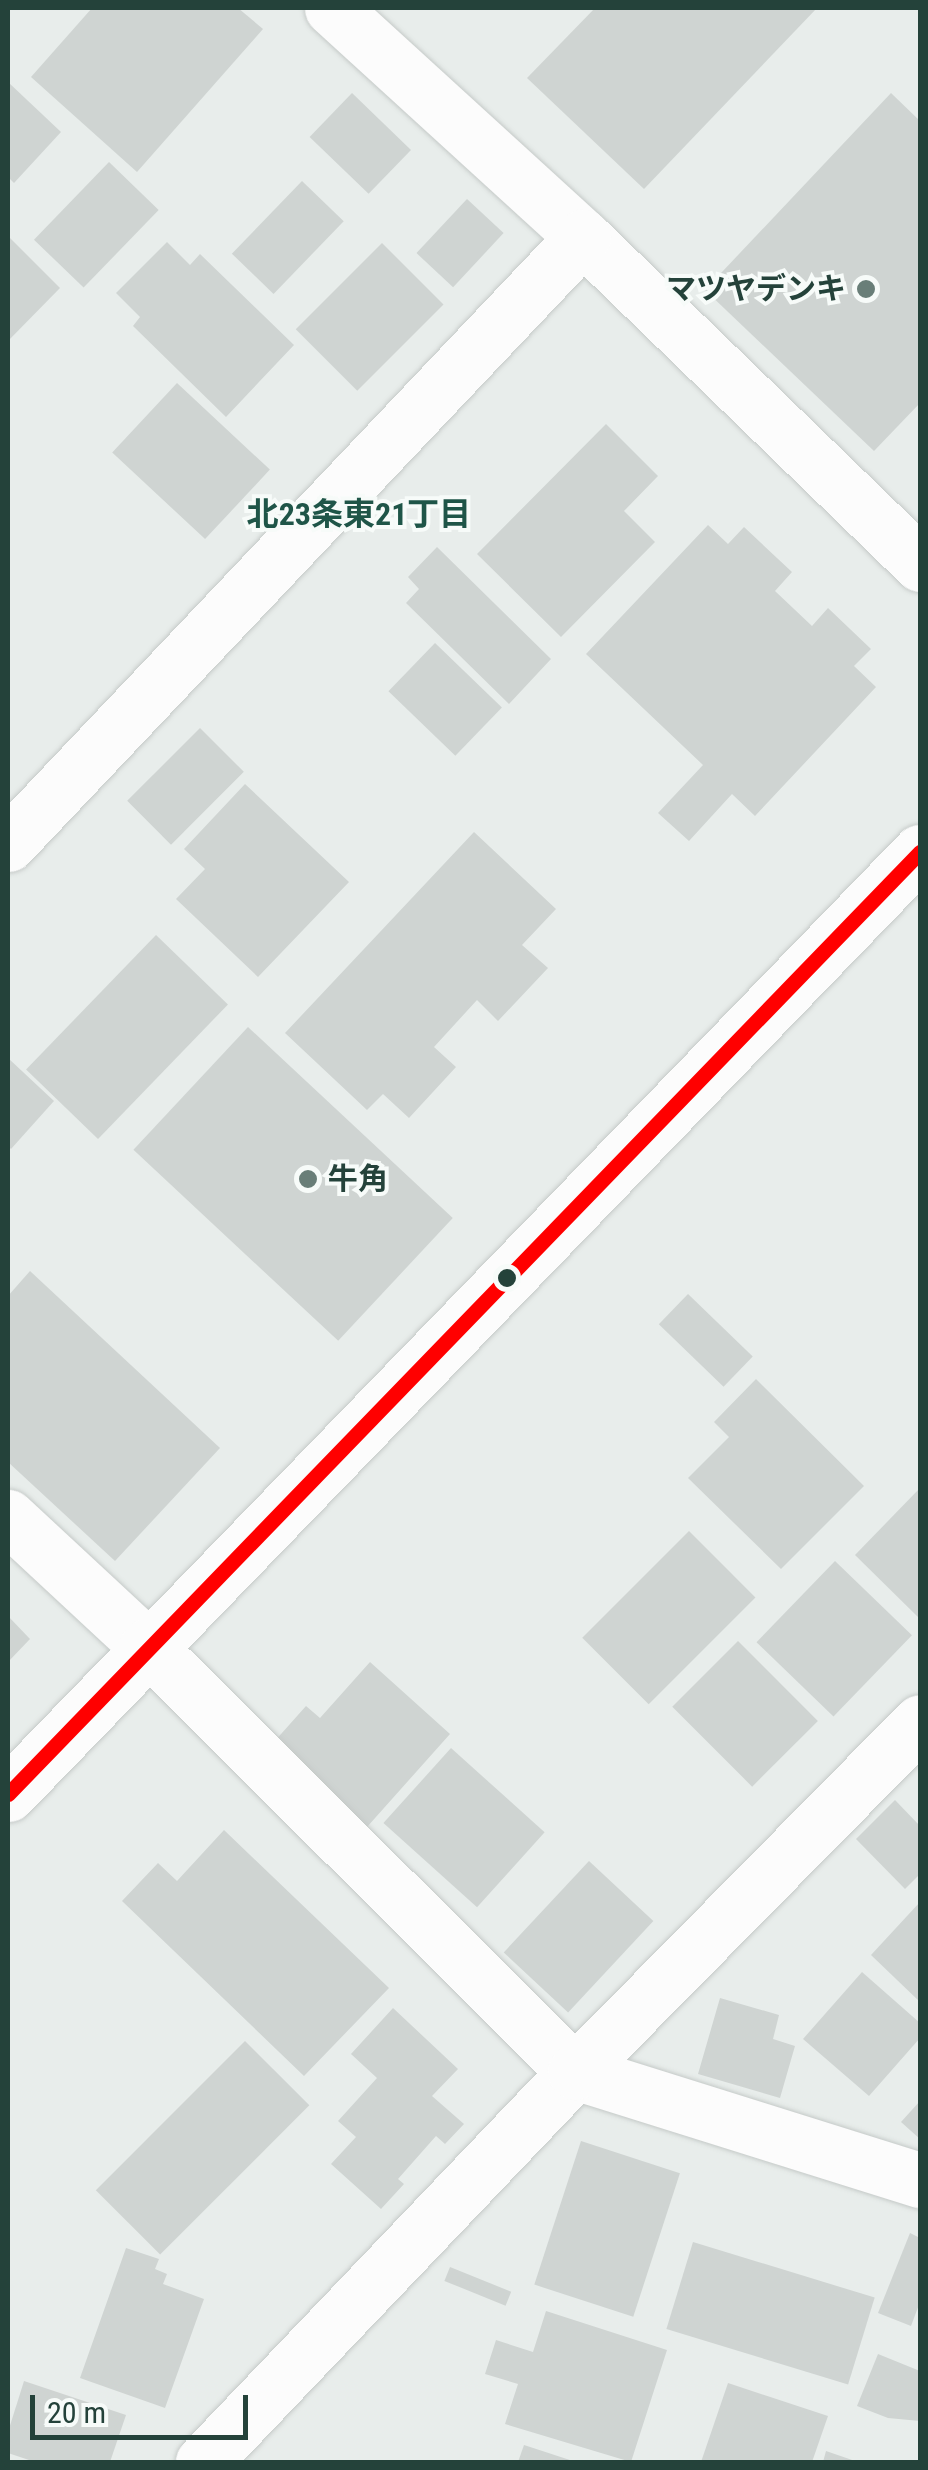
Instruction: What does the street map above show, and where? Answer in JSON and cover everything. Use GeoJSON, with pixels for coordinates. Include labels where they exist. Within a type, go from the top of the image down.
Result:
{"type":"FeatureCollection","features":[{"type":"Feature","properties":{"kind":"street"},"geometry":{"type":"LineString","coordinates":[[332,8],[583,237],[920,564]]}},
{"type":"Feature","properties":{"kind":"street"},"geometry":{"type":"LineString","coordinates":[[8,844],[583,237]]}},
{"type":"Feature","properties":{"kind":"street"},"geometry":{"type":"LineString","coordinates":[[8,1794],[147,1646],[920,852]]}},
{"type":"Feature","properties":{"kind":"street"},"geometry":{"type":"LineString","coordinates":[[8,1517],[147,1646],[575,2072],[920,2180]]}},
{"type":"Feature","properties":{"kind":"street"},"geometry":{"type":"LineString","coordinates":[[202,2462],[575,2072],[920,1722]]}},
{"type":"Feature","properties":{"kind":"building"},"geometry":{"type":"Polygon","coordinates":[[[92,8],[238,8],[263,29],[137,172],[31,77],[92,8]]]}},
{"type":"Feature","properties":{"kind":"building"},"geometry":{"type":"Polygon","coordinates":[[[595,8],[817,8],[644,189],[527,78],[595,8]]]}},
{"type":"Feature","properties":{"kind":"building"},"geometry":{"type":"Polygon","coordinates":[[[8,82],[61,132],[14,183],[8,177],[8,82]]]}},
{"type":"Feature","properties":{"kind":"building"},"geometry":{"type":"Polygon","coordinates":[[[352,93],[411,150],[369,194],[310,137],[352,93]]]}},
{"type":"Feature","properties":{"kind":"building"},"geometry":{"type":"Polygon","coordinates":[[[891,93],[920,121],[920,403],[874,451],[705,290],[891,93]]]}},
{"type":"Feature","properties":{"kind":"building"},"geometry":{"type":"Polygon","coordinates":[[[109,162],[159,210],[84,288],[34,240],[109,162]]]}},
{"type":"Feature","properties":{"kind":"building"},"geometry":{"type":"Polygon","coordinates":[[[302,181],[344,221],[274,294],[232,254],[302,181]]]}},
{"type":"Feature","properties":{"kind":"building"},"geometry":{"type":"Polygon","coordinates":[[[467,199],[504,233],[453,287],[417,253],[467,199]]]}},
{"type":"Feature","properties":{"kind":"building"},"geometry":{"type":"Polygon","coordinates":[[[8,236],[60,288],[8,341],[8,236]]]}},
{"type":"Feature","properties":{"kind":"building"},"geometry":{"type":"Polygon","coordinates":[[[167,242],[190,265],[200,254],[294,345],[226,417],[133,326],[140,317],[116,293],[167,242]]]}},
{"type":"Feature","properties":{"kind":"building"},"geometry":{"type":"Polygon","coordinates":[[[382,243],[444,305],[357,391],[296,329],[382,243]]]}},
{"type":"Feature","properties":{"kind":"building"},"geometry":{"type":"Polygon","coordinates":[[[177,383],[270,470],[205,539],[112,452],[177,383]]]}},
{"type":"Feature","properties":{"kind":"building"},"geometry":{"type":"Polygon","coordinates":[[[606,424],[658,476],[624,511],[655,542],[561,637],[477,554],[606,424]]]}},
{"type":"Feature","properties":{"kind":"building"},"geometry":{"type":"Polygon","coordinates":[[[708,525],[728,544],[744,527],[792,572],[775,591],[812,626],[828,608],[871,649],[854,666],[876,687],[755,816],[732,794],[689,841],[658,813],[703,765],[586,654],[708,525]]]}},
{"type":"Feature","properties":{"kind":"building"},"geometry":{"type":"Polygon","coordinates":[[[437,547],[551,659],[509,704],[406,603],[419,589],[408,577],[437,547]]]}},
{"type":"Feature","properties":{"kind":"building"},"geometry":{"type":"Polygon","coordinates":[[[435,643],[502,708],[455,756],[388,691],[435,643]]]}},
{"type":"Feature","properties":{"kind":"building"},"geometry":{"type":"Polygon","coordinates":[[[200,728],[244,772],[171,845],[127,801],[200,728]]]}},
{"type":"Feature","properties":{"kind":"building"},"geometry":{"type":"Polygon","coordinates":[[[245,784],[349,882],[258,977],[176,899],[205,869],[184,849],[245,784]]]}},
{"type":"Feature","properties":{"kind":"building"},"geometry":{"type":"Polygon","coordinates":[[[474,832],[556,909],[522,945],[548,968],[498,1021],[477,1000],[434,1047],[456,1067],[409,1118],[383,1094],[367,1110],[285,1033],[474,832]]]}},
{"type":"Feature","properties":{"kind":"building"},"geometry":{"type":"Polygon","coordinates":[[[156,935],[228,1004],[98,1139],[26,1070],[156,935]]]}},
{"type":"Feature","properties":{"kind":"building"},"geometry":{"type":"Polygon","coordinates":[[[248,1027],[453,1218],[338,1341],[133,1150],[248,1027]]]}},
{"type":"Feature","properties":{"kind":"building"},"geometry":{"type":"Polygon","coordinates":[[[8,1058],[54,1101],[11,1149],[8,1146],[8,1058]]]}},
{"type":"Feature","properties":{"kind":"building"},"geometry":{"type":"Polygon","coordinates":[[[30,1271],[220,1448],[115,1561],[8,1462],[8,1296],[30,1271]]]}},
{"type":"Feature","properties":{"kind":"building"},"geometry":{"type":"Polygon","coordinates":[[[688,1294],[753,1357],[724,1387],[659,1324],[688,1294]]]}},
{"type":"Feature","properties":{"kind":"building"},"geometry":{"type":"Polygon","coordinates":[[[756,1379],[864,1486],[781,1569],[688,1478],[729,1437],[714,1422],[756,1379]]]}},
{"type":"Feature","properties":{"kind":"building"},"geometry":{"type":"Polygon","coordinates":[[[920,1488],[920,1619],[855,1555],[920,1488]]]}},
{"type":"Feature","properties":{"kind":"building"},"geometry":{"type":"Polygon","coordinates":[[[689,1531],[755,1597],[649,1704],[582,1638],[689,1531]]]}},
{"type":"Feature","properties":{"kind":"building"},"geometry":{"type":"Polygon","coordinates":[[[835,1561],[912,1635],[833,1717],[757,1642],[835,1561]]]}},
{"type":"Feature","properties":{"kind":"building"},"geometry":{"type":"Polygon","coordinates":[[[8,1616],[30,1639],[8,1662],[8,1616]]]}},
{"type":"Feature","properties":{"kind":"building"},"geometry":{"type":"Polygon","coordinates":[[[738,1641],[818,1721],[752,1787],[672,1707],[738,1641]]]}},
{"type":"Feature","properties":{"kind":"building"},"geometry":{"type":"Polygon","coordinates":[[[370,1662],[450,1734],[359,1836],[265,1752],[306,1706],[320,1718],[370,1662]]]}},
{"type":"Feature","properties":{"kind":"building"},"geometry":{"type":"Polygon","coordinates":[[[451,1748],[545,1832],[477,1907],[383,1823],[451,1748]]]}},
{"type":"Feature","properties":{"kind":"building"},"geometry":{"type":"Polygon","coordinates":[[[895,1800],[920,1826],[920,1874],[905,1889],[856,1839],[895,1800]]]}},
{"type":"Feature","properties":{"kind":"building"},"geometry":{"type":"Polygon","coordinates":[[[224,1830],[389,1988],[304,2076],[122,1901],[158,1863],[177,1881],[224,1830]]]}},
{"type":"Feature","properties":{"kind":"building"},"geometry":{"type":"Polygon","coordinates":[[[589,1861],[653,1921],[568,2012],[504,1952],[589,1861]]]}},
{"type":"Feature","properties":{"kind":"building"},"geometry":{"type":"Polygon","coordinates":[[[920,1902],[920,2002],[871,1955],[920,1902]]]}},
{"type":"Feature","properties":{"kind":"building"},"geometry":{"type":"Polygon","coordinates":[[[862,1972],[920,2023],[920,2038],[869,2096],[803,2039],[862,1972]]]}},
{"type":"Feature","properties":{"kind":"building"},"geometry":{"type":"Polygon","coordinates":[[[720,1998],[779,2015],[773,2039],[795,2046],[780,2098],[698,2074],[720,1998]]]}},
{"type":"Feature","properties":{"kind":"building"},"geometry":{"type":"Polygon","coordinates":[[[393,2008],[458,2069],[432,2096],[464,2124],[445,2144],[436,2136],[398,2179],[404,2184],[381,2209],[331,2164],[356,2137],[338,2121],[377,2078],[351,2054],[393,2008]]]}},
{"type":"Feature","properties":{"kind":"building"},"geometry":{"type":"Polygon","coordinates":[[[245,2041],[309,2105],[160,2255],[96,2190],[245,2041]]]}},
{"type":"Feature","properties":{"kind":"building"},"geometry":{"type":"Polygon","coordinates":[[[920,2101],[920,2139],[901,2122],[920,2101]]]}},
{"type":"Feature","properties":{"kind":"building"},"geometry":{"type":"Polygon","coordinates":[[[581,2141],[680,2173],[633,2317],[534,2285],[581,2141]]]}},
{"type":"Feature","properties":{"kind":"building"},"geometry":{"type":"Polygon","coordinates":[[[910,2233],[920,2238],[920,2302],[911,2326],[878,2313],[910,2233]]]}},
{"type":"Feature","properties":{"kind":"building"},"geometry":{"type":"Polygon","coordinates":[[[693,2242],[875,2298],[848,2385],[666,2329],[693,2242]]]}},
{"type":"Feature","properties":{"kind":"building"},"geometry":{"type":"Polygon","coordinates":[[[126,2248],[159,2259],[155,2269],[167,2274],[163,2284],[204,2299],[165,2408],[80,2378],[126,2248]]]}},
{"type":"Feature","properties":{"kind":"building"},"geometry":{"type":"Polygon","coordinates":[[[450,2267],[511,2292],[506,2306],[444,2281],[450,2267]]]}},
{"type":"Feature","properties":{"kind":"building"},"geometry":{"type":"Polygon","coordinates":[[[546,2311],[667,2350],[631,2462],[505,2424],[518,2384],[485,2374],[496,2340],[533,2352],[546,2311]]]}},
{"type":"Feature","properties":{"kind":"building"},"geometry":{"type":"Polygon","coordinates":[[[878,2354],[920,2371],[920,2421],[888,2418],[857,2406],[878,2354]]]}},
{"type":"Feature","properties":{"kind":"building"},"geometry":{"type":"Polygon","coordinates":[[[24,2381],[126,2415],[110,2462],[35,2462],[8,2453],[8,2432],[24,2381]]]}},
{"type":"Feature","properties":{"kind":"building"},"geometry":{"type":"Polygon","coordinates":[[[728,2383],[828,2416],[812,2462],[701,2462],[728,2383]]]}},
{"type":"Feature","properties":{"kind":"building"},"geometry":{"type":"Polygon","coordinates":[[[524,2445],[576,2462],[518,2462],[524,2445]]]}},
{"type":"Feature","properties":{"kind":"building"},"geometry":{"type":"Polygon","coordinates":[[[826,2451],[858,2462],[823,2462],[826,2451]]]}},
{"type":"Feature","properties":{"kind":"transit line"},"geometry":{"type":"LineString","coordinates":[[8,1794],[920,852]]}},
{"type":"Feature","properties":{"kind":"place","name":"マツヤデンキ"},"geometry":{"type":"Point","coordinates":[866,289]}},
{"type":"Feature","properties":{"kind":"place","name":"牛角"},"geometry":{"type":"Point","coordinates":[308,1179]}},
{"type":"Feature","properties":{"kind":"district","name":"北23条東21丁目"},"geometry":{"type":"Point","coordinates":[359,514]}}]}
